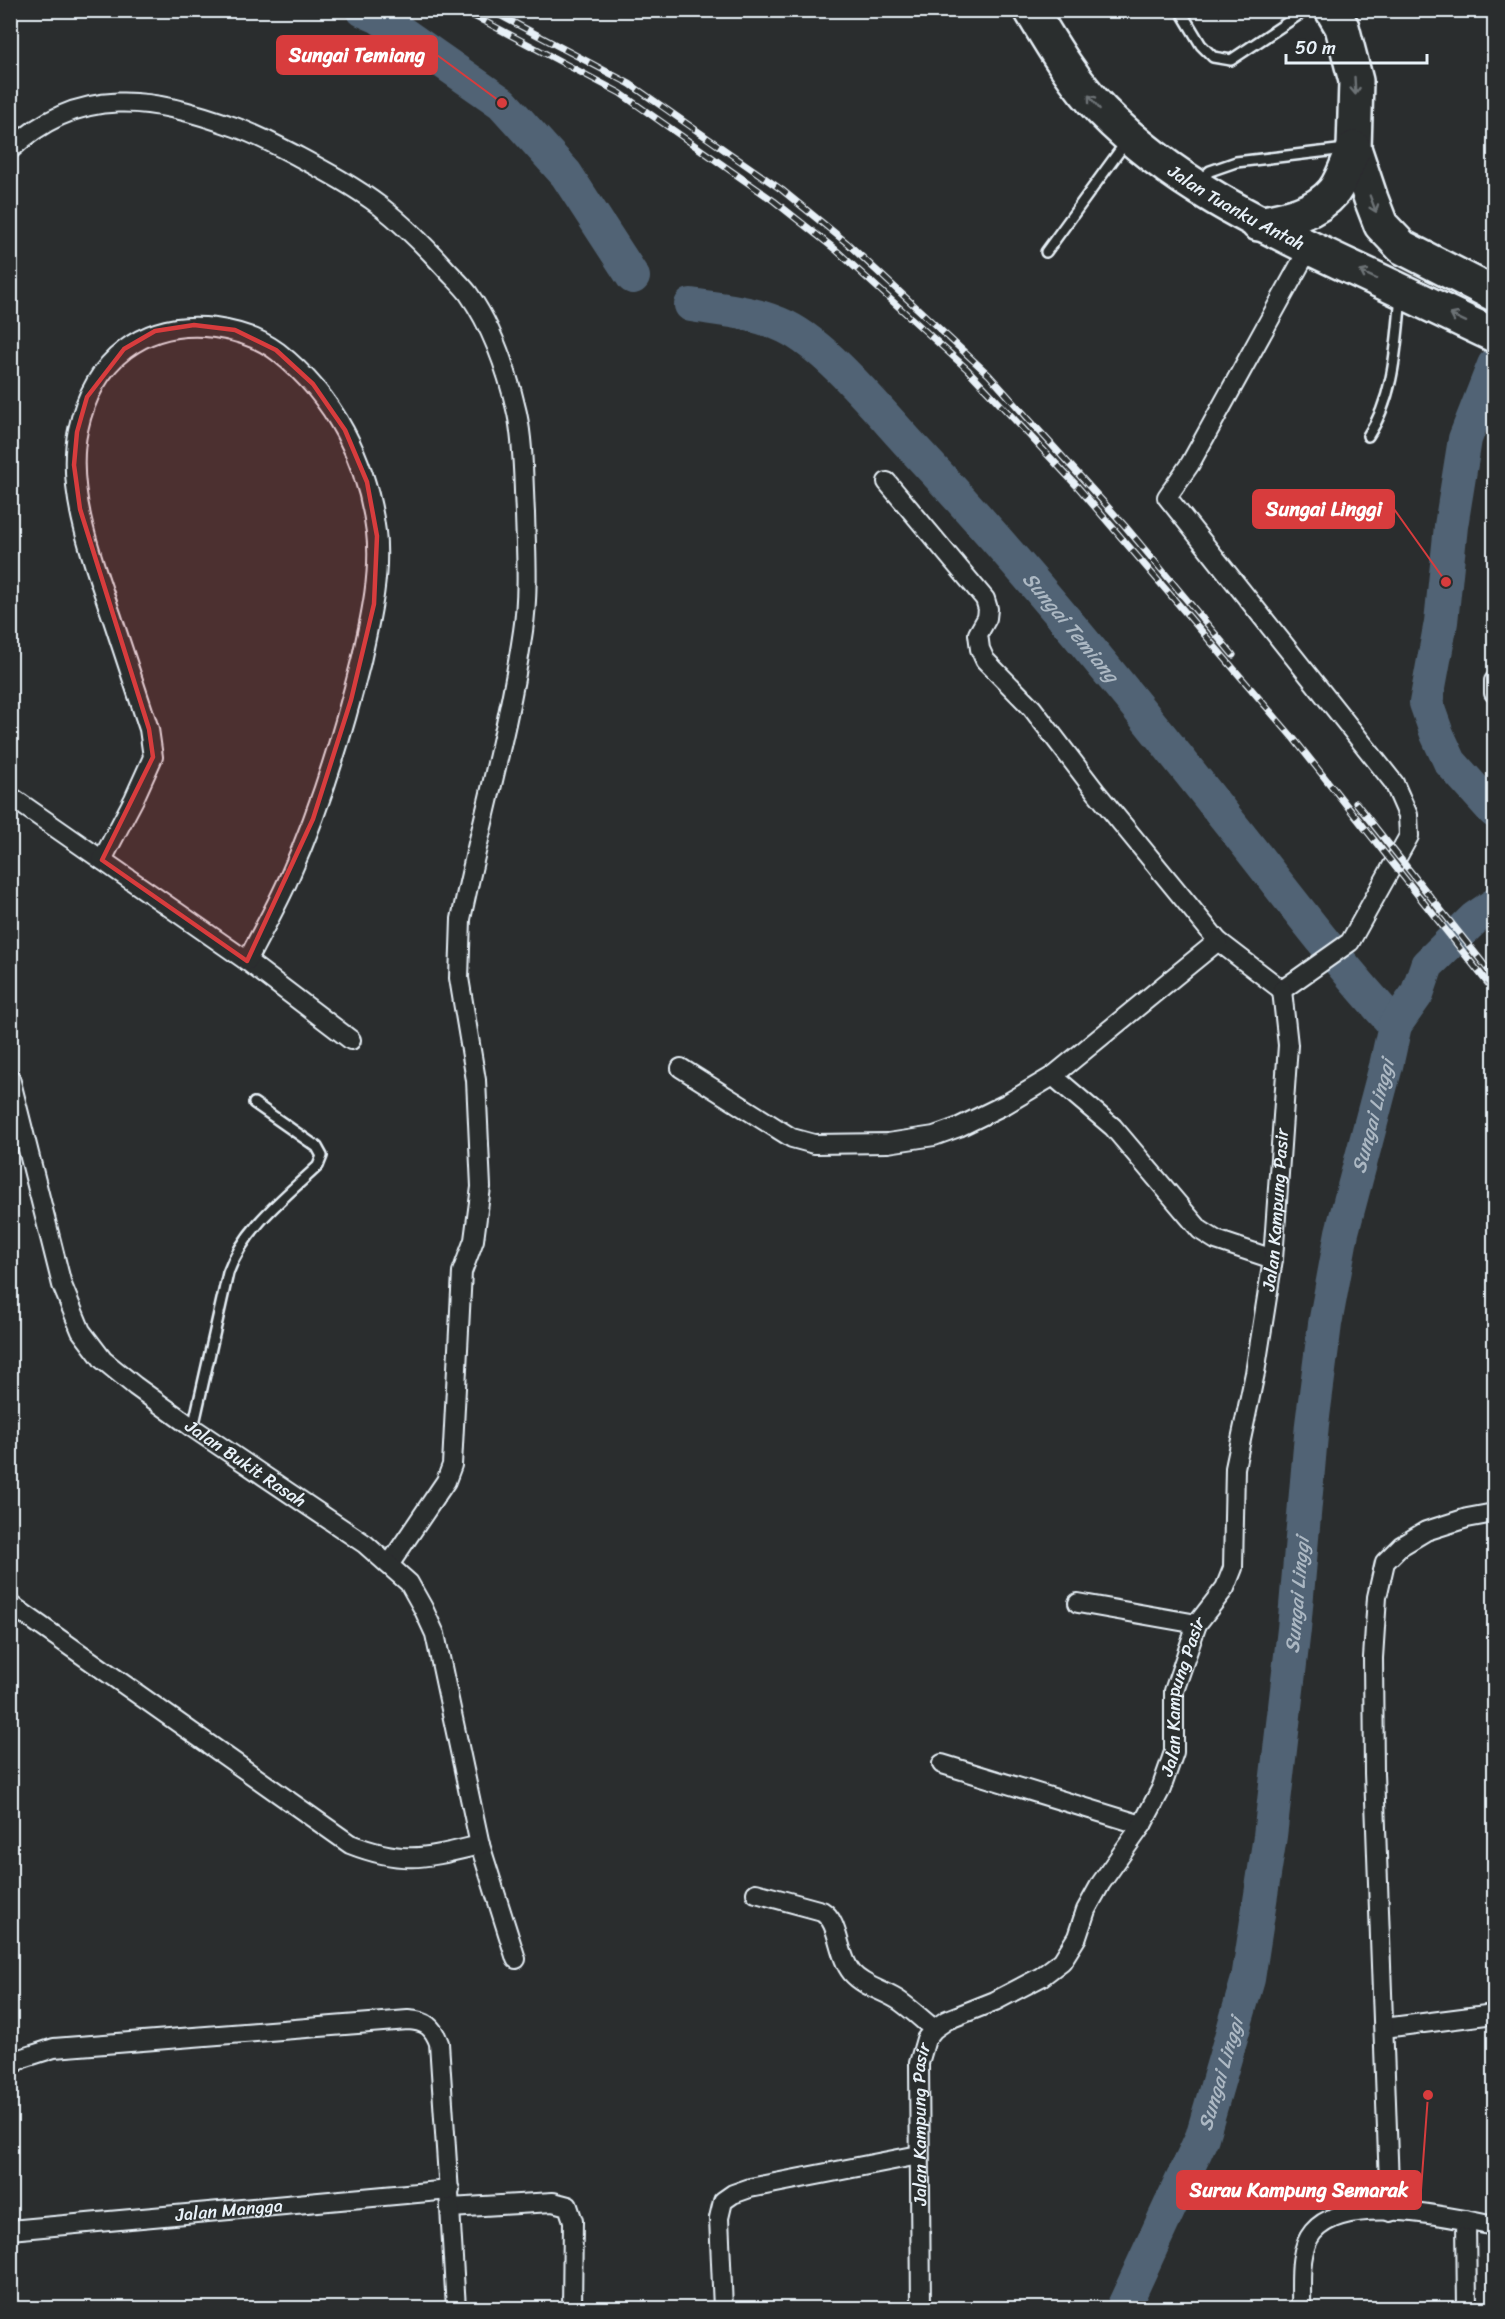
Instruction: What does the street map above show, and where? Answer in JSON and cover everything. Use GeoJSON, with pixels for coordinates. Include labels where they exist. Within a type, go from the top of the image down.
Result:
{"type":"FeatureCollection","features":[{"type":"Feature","properties":{"kind":"highway","name":"Jalan Tuanku Antah"},"geometry":{"type":"LineString","coordinates":[[1031,10],[1066,67],[1101,110],[1194,186],[1258,224],[1494,335]]}},
{"type":"Feature","properties":{"kind":"highway"},"geometry":{"type":"LineString","coordinates":[[1332,10],[1342,27],[1356,81],[1354,148],[1381,225],[1402,248],[1494,294]]}},
{"type":"Feature","properties":{"kind":"highway"},"geometry":{"type":"LineString","coordinates":[[1258,224],[1288,218],[1315,208],[1334,190],[1354,148]]}},
{"type":"Feature","properties":{"kind":"street"},"geometry":{"type":"LineString","coordinates":[[10,150],[47,122],[68,111],[92,104],[117,101],[142,102],[196,112],[257,134],[333,175],[380,205],[427,248],[468,293],[494,343],[511,391],[522,443],[527,591],[525,619],[508,717],[460,920],[458,948],[459,978],[478,1109],[481,1187],[479,1214],[474,1240],[462,1272],[452,1466],[446,1481],[389,1564]]}},
{"type":"Feature","properties":{"kind":"street"},"geometry":{"type":"LineString","coordinates":[[887,482],[985,599],[988,609],[987,618],[978,634],[980,649],[985,660],[1032,708],[1096,792],[1218,941],[1282,990],[1350,942],[1409,836],[1408,816],[1394,783],[1167,497],[1190,464],[1310,248]]}},
{"type":"Feature","properties":{"kind":"street"},"geometry":{"type":"LineString","coordinates":[[102,860],[153,757],[149,729],[93,560],[80,508],[74,465],[77,432],[87,397],[104,369],[124,349],[155,332],[194,325],[235,330],[276,350],[313,384],[345,430],[367,482],[376,536],[374,604],[351,700],[301,850],[289,880],[247,961]]}},
{"type":"Feature","properties":{"kind":"street"},"geometry":{"type":"LineString","coordinates":[[1494,681],[1494,693]]}},
{"type":"Feature","properties":{"kind":"street"},"geometry":{"type":"LineString","coordinates":[[10,796],[247,961],[351,1040]]}},
{"type":"Feature","properties":{"kind":"street"},"geometry":{"type":"LineString","coordinates":[[681,1068],[792,1138],[814,1144],[888,1143],[934,1136],[959,1127],[1006,1104],[1053,1076],[1218,941]]}},
{"type":"Feature","properties":{"kind":"street","name":"Jalan Kampung Pasir"},"geometry":{"type":"LineString","coordinates":[[921,2308],[919,2062],[926,2039],[934,2029],[947,2020],[995,2001],[1041,1977],[1062,1961],[1077,1937],[1086,1910],[1101,1883],[1142,1825],[1161,1789],[1174,1752],[1174,1691],[1197,1624],[1225,1588],[1233,1568],[1235,1468],[1255,1373],[1273,1259],[1288,1045],[1282,990]]}},
{"type":"Feature","properties":{"kind":"street"},"geometry":{"type":"LineString","coordinates":[[1053,1076],[1113,1127],[1200,1230],[1216,1240],[1273,1259]]}},
{"type":"Feature","properties":{"kind":"street","name":"Jalan Bukit Rasah"},"geometry":{"type":"LineString","coordinates":[[10,1078],[62,1285],[81,1331],[103,1359],[135,1386],[365,1544],[409,1584],[423,1608],[435,1634],[480,1845],[516,1959]]}},
{"type":"Feature","properties":{"kind":"street"},"geometry":{"type":"LineString","coordinates":[[1390,2212],[1374,1773],[1373,1658],[1377,1597],[1385,1562],[1401,1546],[1426,1531],[1467,1518],[1494,1513]]}},
{"type":"Feature","properties":{"kind":"street"},"geometry":{"type":"LineString","coordinates":[[1078,1603],[1197,1624]]}},
{"type":"Feature","properties":{"kind":"street"},"geometry":{"type":"LineString","coordinates":[[10,1604],[350,1844],[375,1854],[400,1858],[420,1858],[480,1845]]}},
{"type":"Feature","properties":{"kind":"street"},"geometry":{"type":"LineString","coordinates":[[942,1764],[1142,1825]]}},
{"type":"Feature","properties":{"kind":"street"},"geometry":{"type":"LineString","coordinates":[[756,1893],[828,1914],[843,1960],[854,1975],[901,2002],[934,2029]]}},
{"type":"Feature","properties":{"kind":"street"},"geometry":{"type":"LineString","coordinates":[[1384,2028],[1494,2014]]}},
{"type":"Feature","properties":{"kind":"street"},"geometry":{"type":"LineString","coordinates":[[10,2066],[23,2058],[54,2048],[321,2026],[419,2020],[429,2025],[439,2043],[456,2308]]}},
{"type":"Feature","properties":{"kind":"street"},"geometry":{"type":"LineString","coordinates":[[723,2308],[720,2218],[723,2201],[750,2188],[919,2155]]}},
{"type":"Feature","properties":{"kind":"street","name":"Jalan Mangga"},"geometry":{"type":"LineString","coordinates":[[10,2230],[450,2199],[553,2202],[568,2206],[573,2221],[572,2308]]}},
{"type":"Feature","properties":{"kind":"street"},"geometry":{"type":"LineString","coordinates":[[1301,2308],[1303,2257],[1311,2234],[1326,2220],[1351,2212],[1418,2212],[1494,2226]]}},
{"type":"Feature","properties":{"kind":"street"},"geometry":{"type":"LineString","coordinates":[[1466,2220],[1467,2308]]}},
{"type":"Feature","properties":{"kind":"lane"},"geometry":{"type":"LineString","coordinates":[[1180,10],[1201,45],[1213,57],[1231,60],[1305,10]]}},
{"type":"Feature","properties":{"kind":"lane"},"geometry":{"type":"LineString","coordinates":[[1046,252],[1130,136]]}},
{"type":"Feature","properties":{"kind":"lane"},"geometry":{"type":"LineString","coordinates":[[1194,186],[1210,171],[1236,162],[1354,148]]}},
{"type":"Feature","properties":{"kind":"lane"},"geometry":{"type":"LineString","coordinates":[[1368,436],[1376,424],[1391,383],[1411,296]]}},
{"type":"Feature","properties":{"kind":"lane"},"geometry":{"type":"LineString","coordinates":[[193,1428],[234,1255],[270,1210],[318,1166],[322,1156],[317,1147],[254,1103]]}},
{"type":"Feature","properties":{"kind":"highlighted area"},"geometry":{"type":"Polygon","coordinates":[[[194,325],[235,330],[276,350],[313,384],[345,430],[367,482],[377,536],[374,604],[351,700],[313,819],[247,961],[102,860],[153,757],[149,729],[80,509],[74,465],[77,432],[87,397],[124,349],[155,331],[194,325]]]}},
{"type":"Feature","properties":{"kind":"waterway","name":"Sungai Temiang"},"geometry":{"type":"LineString","coordinates":[[363,10],[379,17],[502,103],[566,174],[633,277]]}},
{"type":"Feature","properties":{"kind":"waterway","name":"Sungai Temiang"},"geometry":{"type":"LineString","coordinates":[[691,305],[751,315],[786,327],[820,350],[854,383],[996,539],[1111,674],[1328,947],[1395,1025]]}},
{"type":"Feature","properties":{"kind":"waterway","name":"Sungai Linggi"},"geometry":{"type":"LineString","coordinates":[[1494,365],[1465,439],[1451,526],[1441,622],[1426,703],[1450,762],[1494,811]]}},
{"type":"Feature","properties":{"kind":"waterway","name":"Sungai Linggi"},"geometry":{"type":"LineString","coordinates":[[1123,2308],[1202,2137],[1248,1979],[1270,1836],[1294,1629],[1312,1424],[1325,1324],[1342,1232],[1395,1025],[1417,994],[1427,965],[1475,918],[1494,905]]}},
{"type":"Feature","properties":{"kind":"railway"},"geometry":{"type":"LineString","coordinates":[[461,10],[620,93],[774,201],[836,250],[967,369],[1077,486],[1294,739],[1494,991]]}},
{"type":"Feature","properties":{"kind":"railway"},"geometry":{"type":"LineString","coordinates":[[490,10],[630,84],[782,190],[847,243],[989,375],[1125,526],[1233,655]]}},
{"type":"Feature","properties":{"kind":"railway"},"geometry":{"type":"LineString","coordinates":[[1356,803],[1494,977]]}},
{"type":"Feature","properties":{"kind":"place","name":"Sungai Temiang"},"geometry":{"type":"Point","coordinates":[502,103]}},
{"type":"Feature","properties":{"kind":"place","name":"Sungai Linggi"},"geometry":{"type":"Point","coordinates":[1446,582]}},
{"type":"Feature","properties":{"kind":"place","name":"Surau Kampung Semarak"},"geometry":{"type":"Point","coordinates":[1428,2095]}}]}
